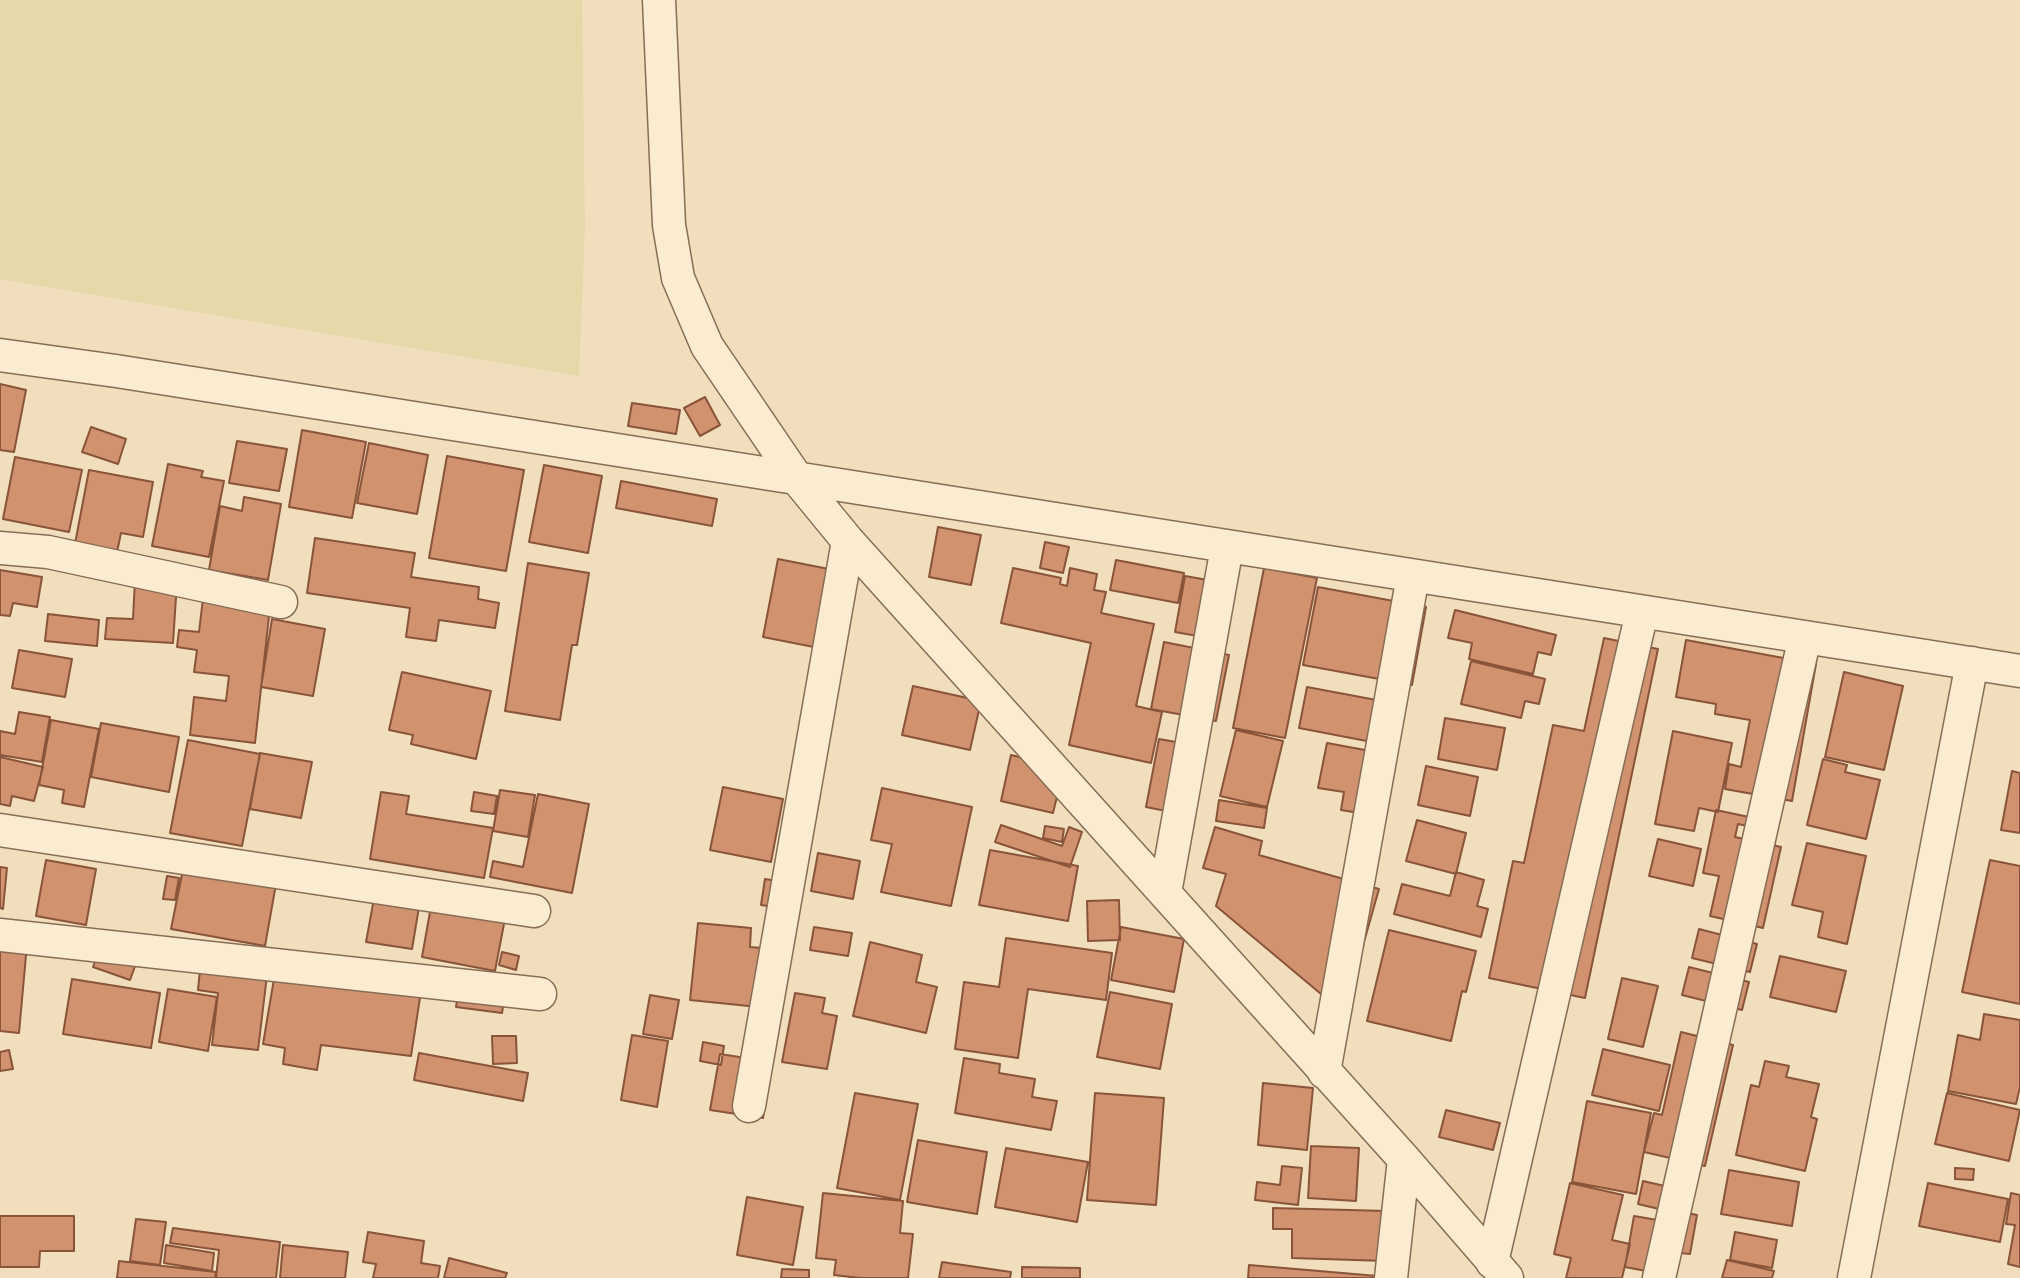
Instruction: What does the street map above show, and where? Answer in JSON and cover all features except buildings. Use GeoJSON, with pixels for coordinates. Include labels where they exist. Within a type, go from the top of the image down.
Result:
{"type":"FeatureCollection","features":[{"type":"Feature","properties":{"kind":"street"},"geometry":{"type":"LineString","coordinates":[[659,0],[669,225],[678,278],[707,346],[798,480],[848,541],[1404,1159],[1500,1270]]}},
{"type":"Feature","properties":{"kind":"street"},"geometry":{"type":"LineString","coordinates":[[0,355],[131,373],[2020,671]]}},
{"type":"Feature","properties":{"kind":"street"},"geometry":{"type":"LineString","coordinates":[[749,1106],[848,541]]}},
{"type":"Feature","properties":{"kind":"street"},"geometry":{"type":"LineString","coordinates":[[1165,893],[1227,547]]}},
{"type":"Feature","properties":{"kind":"street"},"geometry":{"type":"LineString","coordinates":[[0,548],[48,552],[281,602]]}},
{"type":"Feature","properties":{"kind":"street"},"geometry":{"type":"LineString","coordinates":[[1324,1072],[1413,576]]}},
{"type":"Feature","properties":{"kind":"street"},"geometry":{"type":"LineString","coordinates":[[1500,1270],[1642,612]]}},
{"type":"Feature","properties":{"kind":"street"},"geometry":{"type":"LineString","coordinates":[[1659,1278],[1805,637]]}},
{"type":"Feature","properties":{"kind":"street"},"geometry":{"type":"LineString","coordinates":[[1854,1278],[1972,663]]}},
{"type":"Feature","properties":{"kind":"street"},"geometry":{"type":"LineString","coordinates":[[0,830],[534,911]]}},
{"type":"Feature","properties":{"kind":"street"},"geometry":{"type":"LineString","coordinates":[[0,935],[540,994]]}},
{"type":"Feature","properties":{"kind":"street"},"geometry":{"type":"LineString","coordinates":[[1391,1278],[1404,1159]]}},
{"type":"Feature","properties":{"kind":"shaded area"},"geometry":{"type":"Polygon","coordinates":[[[0,0],[582,0],[585,226],[579,376],[0,279],[0,0]]]}}]}
